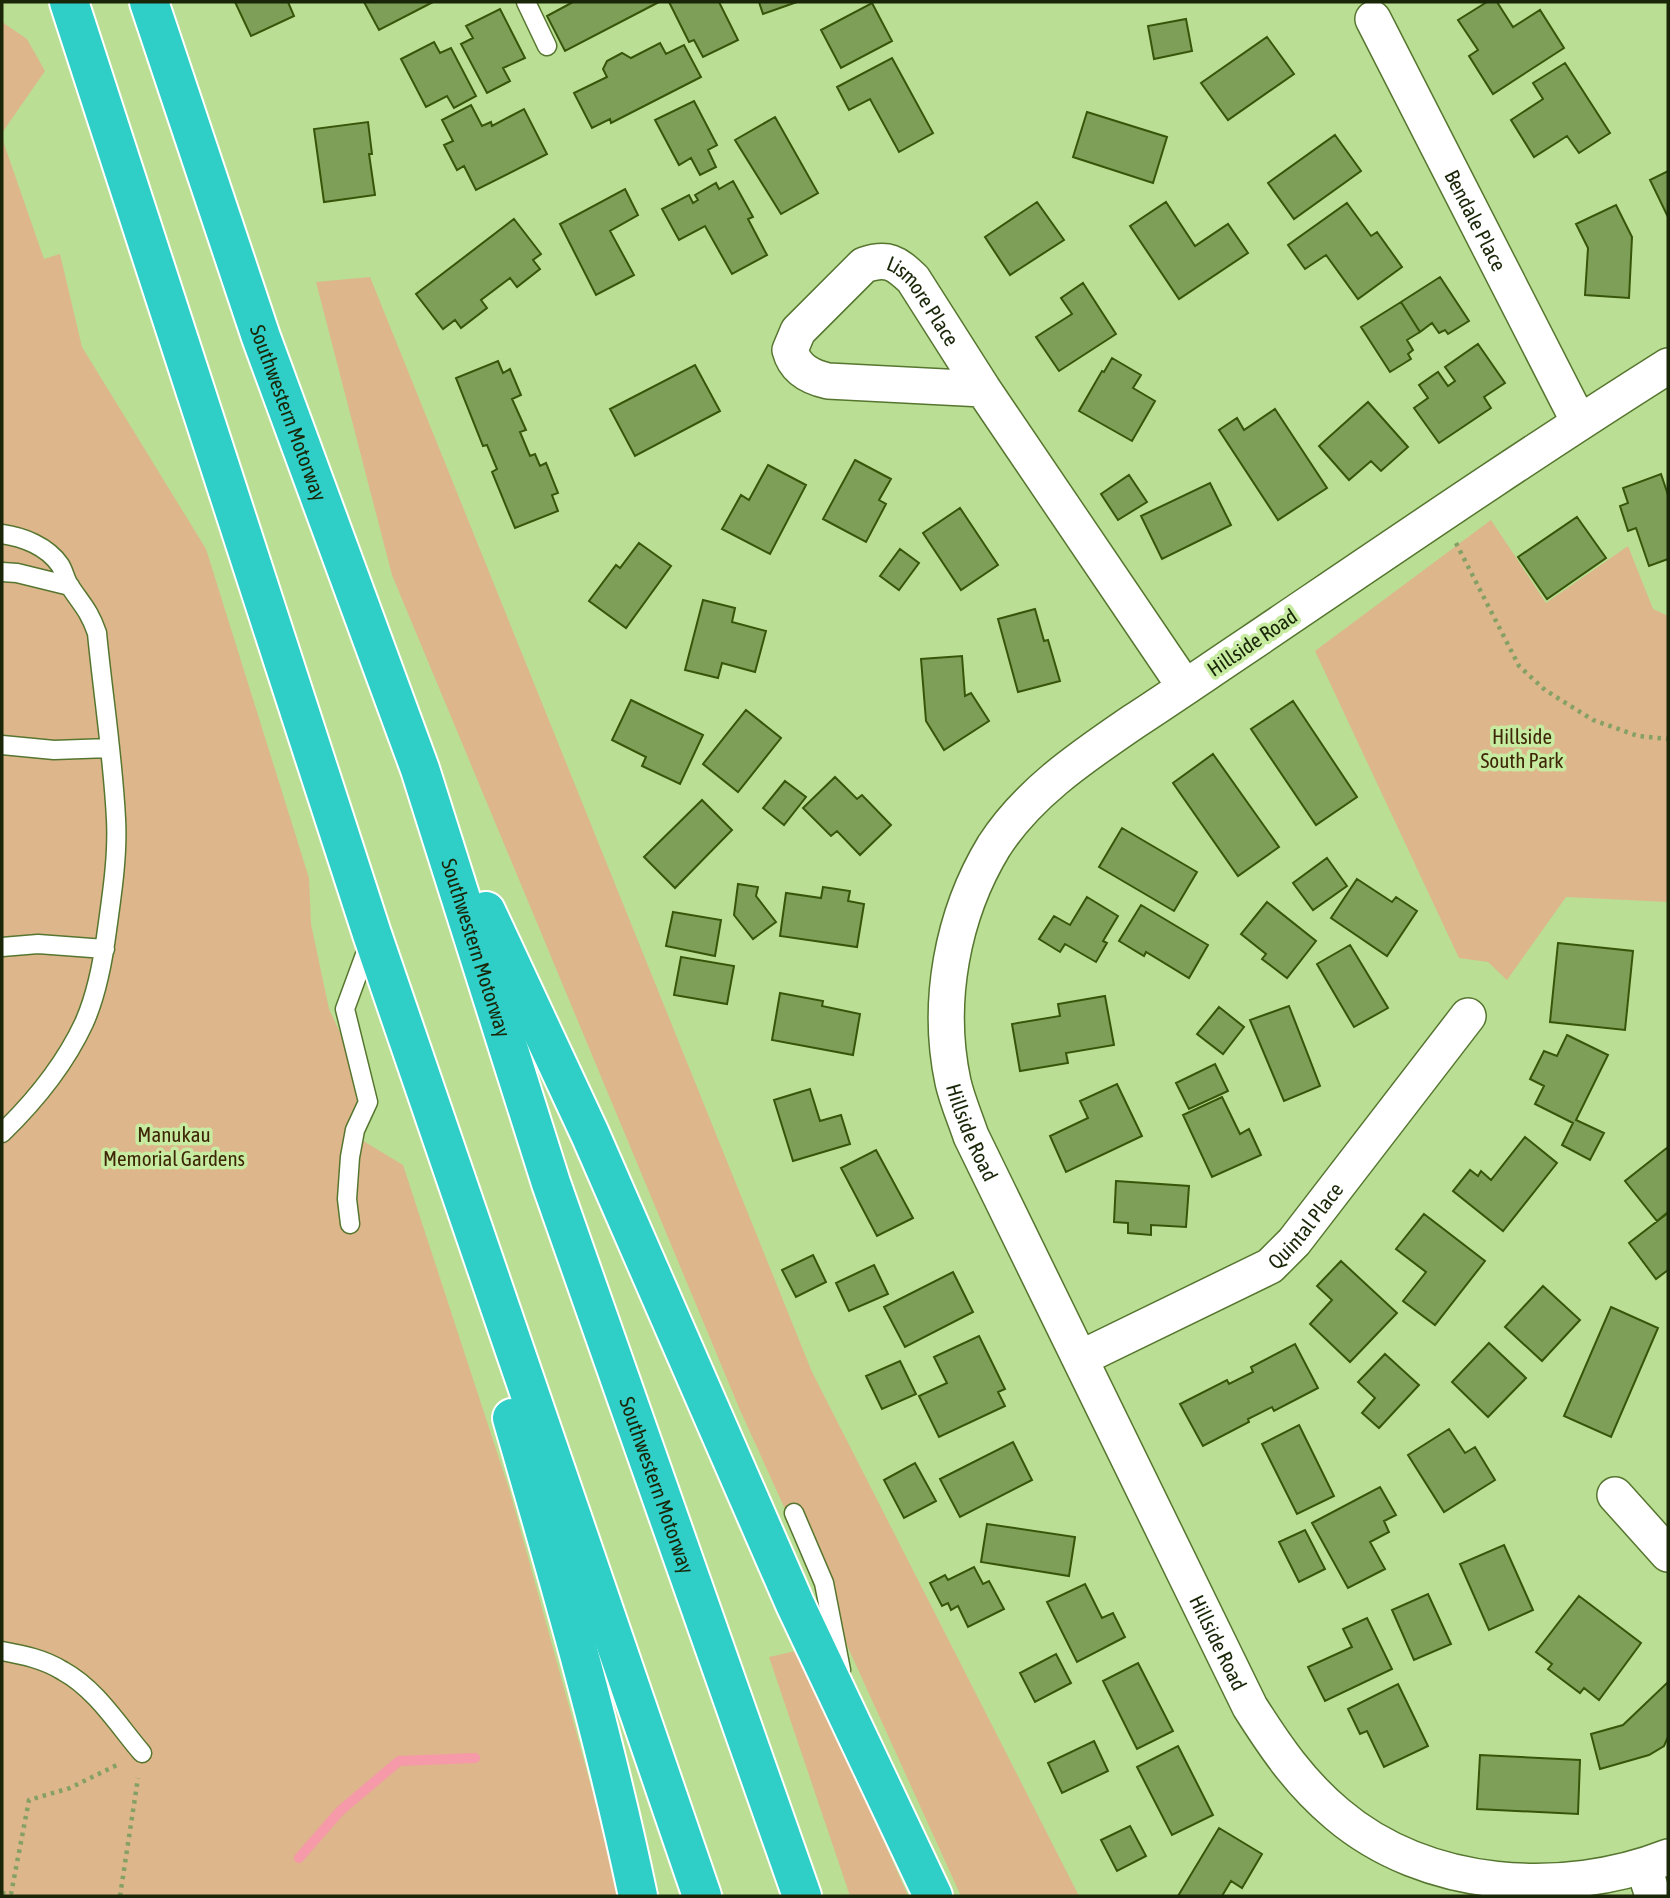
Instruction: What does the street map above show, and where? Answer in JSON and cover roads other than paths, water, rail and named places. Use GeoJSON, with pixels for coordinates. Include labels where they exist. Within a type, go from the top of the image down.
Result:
{"type":"FeatureCollection","features":[{"type":"Feature","properties":{"kind":"highway"},"geometry":{"type":"LineString","coordinates":[[69,2],[372,934],[702,1896]]}},
{"type":"Feature","properties":{"kind":"highway","name":"Southwestern Motorway"},"geometry":{"type":"LineString","coordinates":[[149,2],[261,337],[420,769],[551,1183],[802,1896]]}},
{"type":"Feature","properties":{"kind":"highway"},"geometry":{"type":"LineString","coordinates":[[420,769],[590,1134],[790,1592],[933,1896]]}},
{"type":"Feature","properties":{"kind":"highway"},"geometry":{"type":"LineString","coordinates":[[372,934],[557,1573],[619,1805],[638,1896]]}},
{"type":"Feature","properties":{"kind":"street","name":"Bendale Place"},"geometry":{"type":"LineString","coordinates":[[1373,19],[1579,422]]}},
{"type":"Feature","properties":{"kind":"street","name":"Lismore Place"},"geometry":{"type":"LineString","coordinates":[[983,389],[828,381],[814,377],[802,369],[793,361],[790,350],[799,331],[864,265],[889,261],[901,268],[912,279],[983,389],[1185,687]]}},
{"type":"Feature","properties":{"kind":"street","name":"Hillside Road"},"geometry":{"type":"LineString","coordinates":[[1655,1874],[1557,1885],[1521,1886],[1479,1881],[1434,1868],[1393,1851],[1365,1835],[1337,1814],[1283,1759],[1250,1707],[971,1136],[953,1082],[946,1002],[950,965],[976,880],[994,846],[1017,816],[1058,777],[1185,687],[1579,422],[1668,366]]}},
{"type":"Feature","properties":{"kind":"street","name":"Quintal Place"},"geometry":{"type":"LineString","coordinates":[[1081,1358],[1270,1266],[1294,1242],[1468,1016]]}},
{"type":"Feature","properties":{"kind":"street"},"geometry":{"type":"LineString","coordinates":[[1615,1495],[1668,1555]]}},
{"type":"Feature","properties":{"kind":"lane"},"geometry":{"type":"LineString","coordinates":[[526,2],[547,46]]}},
{"type":"Feature","properties":{"kind":"lane"},"geometry":{"type":"LineString","coordinates":[[2,534],[43,548],[59,564],[70,586],[89,612],[97,633],[116,821],[112,893],[105,949],[97,986],[84,1023],[55,1075],[26,1110],[2,1133]]}},
{"type":"Feature","properties":{"kind":"lane"},"geometry":{"type":"LineString","coordinates":[[2,572],[70,586]]}},
{"type":"Feature","properties":{"kind":"lane"},"geometry":{"type":"LineString","coordinates":[[2,745],[54,750],[109,748]]}},
{"type":"Feature","properties":{"kind":"lane"},"geometry":{"type":"LineString","coordinates":[[350,1224],[347,1199],[350,1157],[355,1130],[368,1102],[345,1009],[372,934]]}},
{"type":"Feature","properties":{"kind":"lane"},"geometry":{"type":"LineString","coordinates":[[2,947],[38,944],[105,949]]}},
{"type":"Feature","properties":{"kind":"lane"},"geometry":{"type":"LineString","coordinates":[[794,1513],[824,1583],[851,1722]]}},
{"type":"Feature","properties":{"kind":"lane"},"geometry":{"type":"LineString","coordinates":[[2,1651],[34,1657],[64,1671],[90,1691],[142,1753]]}},
{"type":"Feature","properties":{"kind":"waterway"},"geometry":{"type":"LineString","coordinates":[[299,1858],[340,1811],[399,1761],[475,1758]]}},
{"type":"Feature","properties":{"kind":"park label","name":"Hillside South Park"},"geometry":{"type":"Point","coordinates":[1522,748]}},
{"type":"Feature","properties":{"kind":"park label","name":"Manukau Memorial Gardens"},"geometry":{"type":"Point","coordinates":[174,1146]}}]}
